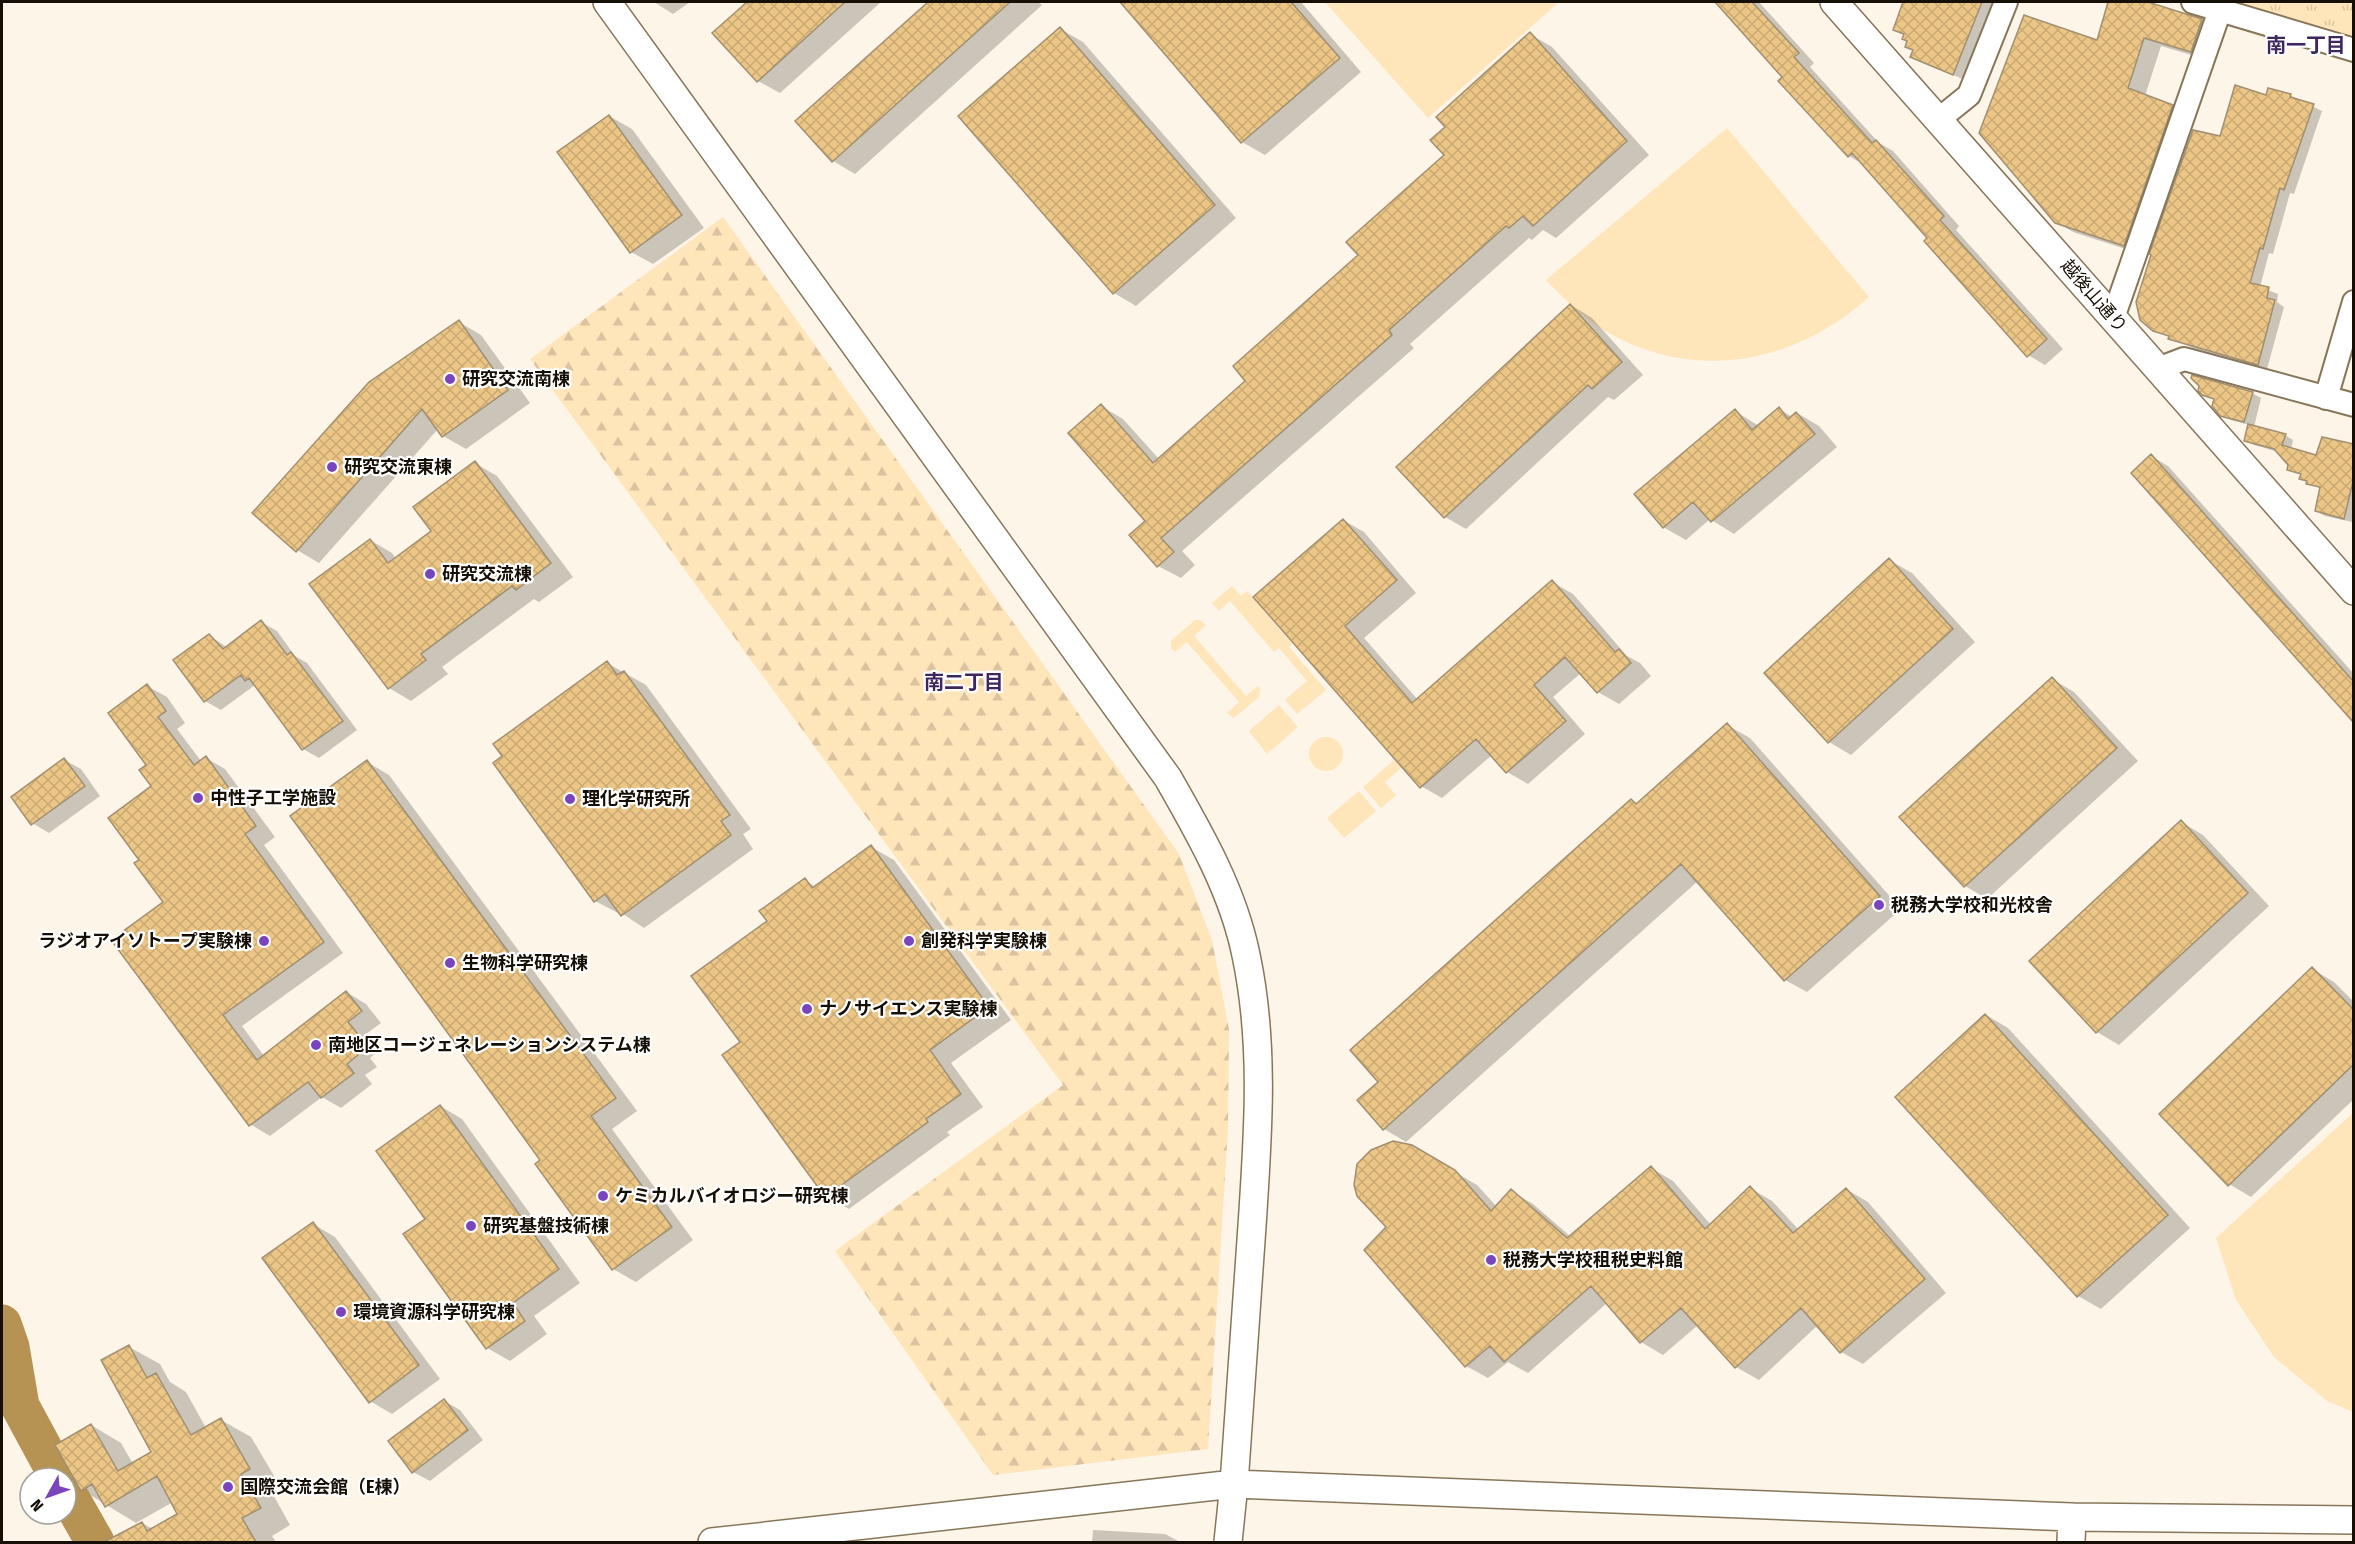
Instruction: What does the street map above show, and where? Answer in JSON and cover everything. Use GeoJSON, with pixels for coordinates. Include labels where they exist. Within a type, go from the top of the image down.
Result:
{"type":"FeatureCollection","features":[{"type":"Feature","properties":{"kind":"street"},"geometry":{"type":"LineString","coordinates":[[607,2],[1168,778],[1201,836],[1228,893],[1246,954],[1257,1018],[1259,1095],[1234,1484],[1228,1542]]}},
{"type":"Feature","properties":{"kind":"street","name":"越後山通り"},"geometry":{"type":"LineString","coordinates":[[1834,2],[2354,591]]}},
{"type":"Feature","properties":{"kind":"street"},"geometry":{"type":"LineString","coordinates":[[1938,120],[1969,95],[2006,2]]}},
{"type":"Feature","properties":{"kind":"street"},"geometry":{"type":"LineString","coordinates":[[2193,2],[2354,50]]}},
{"type":"Feature","properties":{"kind":"street"},"geometry":{"type":"LineString","coordinates":[[2113,318],[2220,10]]}},
{"type":"Feature","properties":{"kind":"street"},"geometry":{"type":"LineString","coordinates":[[2326,398],[2354,302]]}},
{"type":"Feature","properties":{"kind":"street"},"geometry":{"type":"LineString","coordinates":[[2158,369],[2184,359],[2354,405]]}},
{"type":"Feature","properties":{"kind":"street"},"geometry":{"type":"LineString","coordinates":[[712,1542],[1234,1484],[2071,1534],[2354,1521]]}},
{"type":"Feature","properties":{"kind":"green space"},"geometry":{"type":"Polygon","coordinates":[[[1325,2],[1559,2],[1428,118],[1325,2]]]}},
{"type":"Feature","properties":{"kind":"green space"},"geometry":{"type":"Polygon","coordinates":[[[2219,2],[2353,2],[2353,42],[2219,2]]]}},
{"type":"Feature","properties":{"kind":"green space"},"geometry":{"type":"Polygon","coordinates":[[[1727,128],[1869,297],[1840,320],[1809,338],[1776,351],[1743,359],[1708,361],[1673,357],[1639,347],[1605,331],[1589,320],[1546,280],[1727,128]]]}},
{"type":"Feature","properties":{"kind":"green space"},"geometry":{"type":"Polygon","coordinates":[[[723,217],[1179,854],[1212,940],[1229,1029],[1228,1130],[1208,1449],[993,1475],[835,1251],[1063,1085],[530,359],[723,217]]]}},
{"type":"Feature","properties":{"kind":"green space"},"geometry":{"type":"Polygon","coordinates":[[[1232,586],[1241,596],[1247,591],[1292,644],[1289,647],[1326,690],[1297,714],[1285,700],[1307,681],[1279,648],[1274,652],[1230,601],[1219,611],[1212,603],[1232,586]]]}},
{"type":"Feature","properties":{"kind":"green space"},"geometry":{"type":"Polygon","coordinates":[[[1195,620],[1200,620],[1206,625],[1194,636],[1246,696],[1258,686],[1260,689],[1259,697],[1234,718],[1227,713],[1239,702],[1187,642],[1175,652],[1171,648],[1171,641],[1195,620]]]}},
{"type":"Feature","properties":{"kind":"green space"},"geometry":{"type":"Polygon","coordinates":[[[1279,705],[1298,727],[1267,754],[1249,731],[1279,705]]]}},
{"type":"Feature","properties":{"kind":"green space"},"geometry":{"type":"Polygon","coordinates":[[[1326,737],[1338,742],[1343,754],[1338,766],[1326,771],[1314,766],[1309,754],[1314,742],[1326,737]]]}},
{"type":"Feature","properties":{"kind":"green space"},"geometry":{"type":"Polygon","coordinates":[[[1394,760],[1401,768],[1385,782],[1396,795],[1381,808],[1363,787],[1394,760]]]}},
{"type":"Feature","properties":{"kind":"green space"},"geometry":{"type":"Polygon","coordinates":[[[1359,791],[1376,811],[1344,838],[1327,818],[1359,791]]]}},
{"type":"Feature","properties":{"kind":"green space"},"geometry":{"type":"Polygon","coordinates":[[[2353,1113],[2353,1412],[2327,1401],[2274,1357],[2236,1300],[2216,1238],[2353,1113]]]}},
{"type":"Feature","properties":{"kind":"building"},"geometry":{"type":"Polygon","coordinates":[[[747,2],[845,2],[757,82],[712,33],[747,2]]]}},
{"type":"Feature","properties":{"kind":"building"},"geometry":{"type":"Polygon","coordinates":[[[928,2],[1010,2],[832,162],[795,121],[928,2]]]}},
{"type":"Feature","properties":{"kind":"building"},"geometry":{"type":"Polygon","coordinates":[[[1120,2],[1291,2],[1340,58],[1241,143],[1120,2]]]}},
{"type":"Feature","properties":{"kind":"building"},"geometry":{"type":"Polygon","coordinates":[[[1715,2],[1752,2],[1799,53],[1794,57],[1872,143],[1876,140],[1944,216],[1940,220],[2047,339],[2027,357],[1924,241],[1927,238],[1852,153],[1848,157],[1778,81],[1782,77],[1715,2]]]}},
{"type":"Feature","properties":{"kind":"building"},"geometry":{"type":"Polygon","coordinates":[[[1903,2],[1982,2],[1953,75],[1910,57],[1913,50],[1905,47],[1907,41],[1902,39],[1904,34],[1893,30],[1903,2]]]}},
{"type":"Feature","properties":{"kind":"building"},"geometry":{"type":"Polygon","coordinates":[[[2108,2],[2148,2],[2202,19],[2191,52],[2144,38],[2128,88],[2173,105],[2124,246],[2055,223],[1979,133],[2024,15],[2097,40],[2108,2]]]}},
{"type":"Feature","properties":{"kind":"building"},"geometry":{"type":"Polygon","coordinates":[[[1060,27],[1215,205],[1113,294],[958,116],[1060,27]]]}},
{"type":"Feature","properties":{"kind":"building"},"geometry":{"type":"Polygon","coordinates":[[[1530,32],[1627,141],[1533,226],[1523,216],[1509,228],[1506,226],[1389,330],[1392,335],[1161,538],[1174,552],[1157,567],[1129,535],[1145,521],[1068,433],[1101,404],[1153,463],[1245,381],[1233,366],[1358,255],[1346,242],[1444,155],[1430,140],[1445,127],[1436,117],[1530,32]]]}},
{"type":"Feature","properties":{"kind":"building"},"geometry":{"type":"Polygon","coordinates":[[[2235,85],[2266,95],[2268,88],[2291,94],[2290,97],[2314,104],[2284,190],[2280,188],[2263,249],[2260,248],[2250,283],[2269,287],[2267,298],[2275,300],[2258,365],[2168,339],[2169,336],[2153,331],[2140,320],[2136,302],[2151,255],[2149,254],[2193,130],[2220,136],[2235,85]]]}},
{"type":"Feature","properties":{"kind":"building"},"geometry":{"type":"Polygon","coordinates":[[[609,115],[682,215],[630,253],[557,152],[609,115]]]}},
{"type":"Feature","properties":{"kind":"building"},"geometry":{"type":"Polygon","coordinates":[[[1570,304],[1622,362],[1592,389],[1588,385],[1444,518],[1396,467],[1570,304]]]}},
{"type":"Feature","properties":{"kind":"building"},"geometry":{"type":"Polygon","coordinates":[[[459,320],[508,390],[442,437],[422,409],[296,552],[252,513],[369,382],[459,320]]]}},
{"type":"Feature","properties":{"kind":"building"},"geometry":{"type":"Polygon","coordinates":[[[2192,375],[2253,392],[2244,422],[2220,416],[2212,406],[2214,399],[2198,391],[2199,386],[2191,378],[2192,375]]]}},
{"type":"Feature","properties":{"kind":"building"},"geometry":{"type":"Polygon","coordinates":[[[1779,407],[1788,419],[1796,412],[1815,434],[1711,522],[1693,502],[1663,528],[1634,494],[1735,409],[1752,430],[1779,407]]]}},
{"type":"Feature","properties":{"kind":"building"},"geometry":{"type":"Polygon","coordinates":[[[2248,424],[2286,434],[2282,445],[2316,455],[2322,437],[2354,444],[2354,477],[2344,519],[2315,511],[2320,487],[2306,484],[2307,481],[2299,479],[2301,474],[2287,470],[2288,465],[2274,449],[2244,441],[2248,424]]]}},
{"type":"Feature","properties":{"kind":"building"},"geometry":{"type":"Polygon","coordinates":[[[2151,454],[2354,682],[2354,723],[2131,473],[2151,454]]]}},
{"type":"Feature","properties":{"kind":"building","name":"研究交流棟"},"geometry":{"type":"Polygon","coordinates":[[[475,461],[551,563],[516,590],[512,586],[421,654],[426,660],[388,689],[309,584],[370,539],[388,563],[431,531],[413,507],[475,461]]]}},
{"type":"Feature","properties":{"kind":"building"},"geometry":{"type":"Polygon","coordinates":[[[1343,519],[1397,580],[1345,626],[1412,703],[1552,580],[1615,652],[1619,649],[1631,663],[1597,693],[1565,657],[1534,685],[1566,721],[1506,773],[1476,739],[1420,788],[1253,597],[1343,519]]]}},
{"type":"Feature","properties":{"kind":"building"},"geometry":{"type":"Polygon","coordinates":[[[1889,558],[1953,629],[1828,743],[1764,673],[1889,558]]]}},
{"type":"Feature","properties":{"kind":"building"},"geometry":{"type":"Polygon","coordinates":[[[261,620],[287,655],[291,652],[343,721],[302,750],[249,678],[245,681],[241,675],[204,702],[173,660],[209,634],[223,649],[261,620]]]}},
{"type":"Feature","properties":{"kind":"building"},"geometry":{"type":"Polygon","coordinates":[[[607,661],[617,675],[624,671],[730,815],[721,821],[731,835],[621,916],[605,894],[594,902],[493,763],[502,756],[493,744],[607,661]]]}},
{"type":"Feature","properties":{"kind":"building"},"geometry":{"type":"Polygon","coordinates":[[[2052,677],[2117,748],[1964,887],[1899,817],[2052,677]]]}},
{"type":"Feature","properties":{"kind":"building"},"geometry":{"type":"Polygon","coordinates":[[[147,684],[166,711],[158,717],[194,765],[206,756],[256,826],[245,834],[324,942],[223,1015],[257,1060],[346,991],[362,1011],[348,1022],[361,1038],[351,1046],[358,1055],[347,1064],[354,1073],[321,1098],[308,1082],[249,1126],[111,940],[163,902],[134,863],[139,860],[108,818],[151,786],[139,770],[146,765],[108,713],[147,684]]]}},
{"type":"Feature","properties":{"kind":"building"},"geometry":{"type":"Polygon","coordinates":[[[1727,723],[1880,896],[1784,981],[1681,864],[1383,1130],[1357,1100],[1378,1082],[1350,1050],[1631,799],[1636,804],[1727,723]]]}},
{"type":"Feature","properties":{"kind":"building"},"geometry":{"type":"Polygon","coordinates":[[[64,758],[85,786],[31,825],[11,797],[64,758]]]}},
{"type":"Feature","properties":{"kind":"building","name":"生物科学研究棟"},"geometry":{"type":"Polygon","coordinates":[[[367,760],[616,1098],[591,1116],[672,1227],[612,1270],[535,1164],[540,1160],[290,816],[367,760]]]}},
{"type":"Feature","properties":{"kind":"building"},"geometry":{"type":"Polygon","coordinates":[[[2181,820],[2248,893],[2096,1033],[2029,961],[2181,820]]]}},
{"type":"Feature","properties":{"kind":"building","name":"ナノサイエンス実験棟"},"geometry":{"type":"Polygon","coordinates":[[[871,845],[989,1007],[930,1050],[961,1094],[926,1119],[928,1122],[825,1197],[722,1055],[740,1042],[691,976],[767,921],[759,911],[805,878],[812,888],[871,845]]]}},
{"type":"Feature","properties":{"kind":"building"},"geometry":{"type":"Polygon","coordinates":[[[2312,967],[2354,1010],[2354,1064],[2228,1186],[2159,1114],[2312,967]]]}},
{"type":"Feature","properties":{"kind":"building"},"geometry":{"type":"Polygon","coordinates":[[[1985,1014],[2168,1215],[2077,1297],[1895,1097],[1985,1014]]]}},
{"type":"Feature","properties":{"kind":"building","name":"研究基盤技術棟"},"geometry":{"type":"Polygon","coordinates":[[[440,1105],[559,1269],[513,1303],[525,1321],[486,1349],[403,1234],[425,1219],[376,1151],[440,1105]]]}},
{"type":"Feature","properties":{"kind":"building"},"geometry":{"type":"Polygon","coordinates":[[[1393,1141],[1412,1145],[1455,1170],[1491,1211],[1511,1189],[1567,1238],[1651,1166],[1705,1229],[1750,1186],[1793,1233],[1846,1188],[1925,1279],[1840,1353],[1801,1308],[1735,1368],[1681,1308],[1640,1343],[1591,1286],[1504,1362],[1490,1346],[1465,1367],[1364,1250],[1386,1227],[1357,1196],[1354,1185],[1357,1164],[1371,1150],[1393,1141]]]}},
{"type":"Feature","properties":{"kind":"building","name":"環境資源科学研究棟"},"geometry":{"type":"Polygon","coordinates":[[[313,1222],[419,1365],[369,1403],[262,1258],[313,1222]]]}},
{"type":"Feature","properties":{"kind":"building"},"geometry":{"type":"Polygon","coordinates":[[[129,1345],[147,1378],[156,1373],[191,1435],[221,1418],[250,1469],[241,1474],[261,1508],[242,1518],[256,1542],[104,1542],[142,1522],[147,1531],[177,1514],[157,1476],[105,1507],[92,1484],[81,1491],[78,1486],[78,1466],[67,1466],[55,1445],[91,1424],[118,1471],[151,1452],[101,1360],[129,1345]]]}},
{"type":"Feature","properties":{"kind":"building"},"geometry":{"type":"Polygon","coordinates":[[[444,1399],[468,1430],[412,1473],[388,1441],[444,1399]]]}},
{"type":"Feature","properties":{"kind":"waterway"},"geometry":{"type":"LineString","coordinates":[[2,1324],[10,1347],[20,1406],[52,1466]]}},
{"type":"Feature","properties":{"kind":"waterway"},"geometry":{"type":"LineString","coordinates":[[78,1512],[95,1542]]}},
{"type":"Feature","properties":{"kind":"place","name":"研究交流南棟"},"geometry":{"type":"Point","coordinates":[450,379]}},
{"type":"Feature","properties":{"kind":"place","name":"研究交流東棟"},"geometry":{"type":"Point","coordinates":[332,467]}},
{"type":"Feature","properties":{"kind":"place","name":"研究交流棟"},"geometry":{"type":"Point","coordinates":[430,574]}},
{"type":"Feature","properties":{"kind":"place","name":"中性子工学施設"},"geometry":{"type":"Point","coordinates":[198,798]}},
{"type":"Feature","properties":{"kind":"place","name":"理化学研究所"},"geometry":{"type":"Point","coordinates":[570,799]}},
{"type":"Feature","properties":{"kind":"place","name":"税務大学校和光校舎"},"geometry":{"type":"Point","coordinates":[1879,905]}},
{"type":"Feature","properties":{"kind":"place","name":"ラジオアイソトープ実験棟"},"geometry":{"type":"Point","coordinates":[264,941]}},
{"type":"Feature","properties":{"kind":"place","name":"創発科学実験棟"},"geometry":{"type":"Point","coordinates":[909,941]}},
{"type":"Feature","properties":{"kind":"place","name":"生物科学研究棟"},"geometry":{"type":"Point","coordinates":[450,963]}},
{"type":"Feature","properties":{"kind":"place","name":"ナノサイエンス実験棟"},"geometry":{"type":"Point","coordinates":[807,1009]}},
{"type":"Feature","properties":{"kind":"place","name":"南地区コージェネレーションシステム棟"},"geometry":{"type":"Point","coordinates":[316,1045]}},
{"type":"Feature","properties":{"kind":"place","name":"ケミカルバイオロジー研究棟"},"geometry":{"type":"Point","coordinates":[603,1196]}},
{"type":"Feature","properties":{"kind":"place","name":"研究基盤技術棟"},"geometry":{"type":"Point","coordinates":[471,1226]}},
{"type":"Feature","properties":{"kind":"place","name":"税務大学校租税史料館"},"geometry":{"type":"Point","coordinates":[1491,1260]}},
{"type":"Feature","properties":{"kind":"place","name":"環境資源科学研究棟"},"geometry":{"type":"Point","coordinates":[341,1312]}},
{"type":"Feature","properties":{"kind":"place","name":"国際交流会館（E棟）"},"geometry":{"type":"Point","coordinates":[228,1487]}},
{"type":"Feature","properties":{"kind":"district","name":"南一丁目"},"geometry":{"type":"Point","coordinates":[2306,45]}},
{"type":"Feature","properties":{"kind":"district","name":"南二丁目"},"geometry":{"type":"Point","coordinates":[964,682]}}]}
